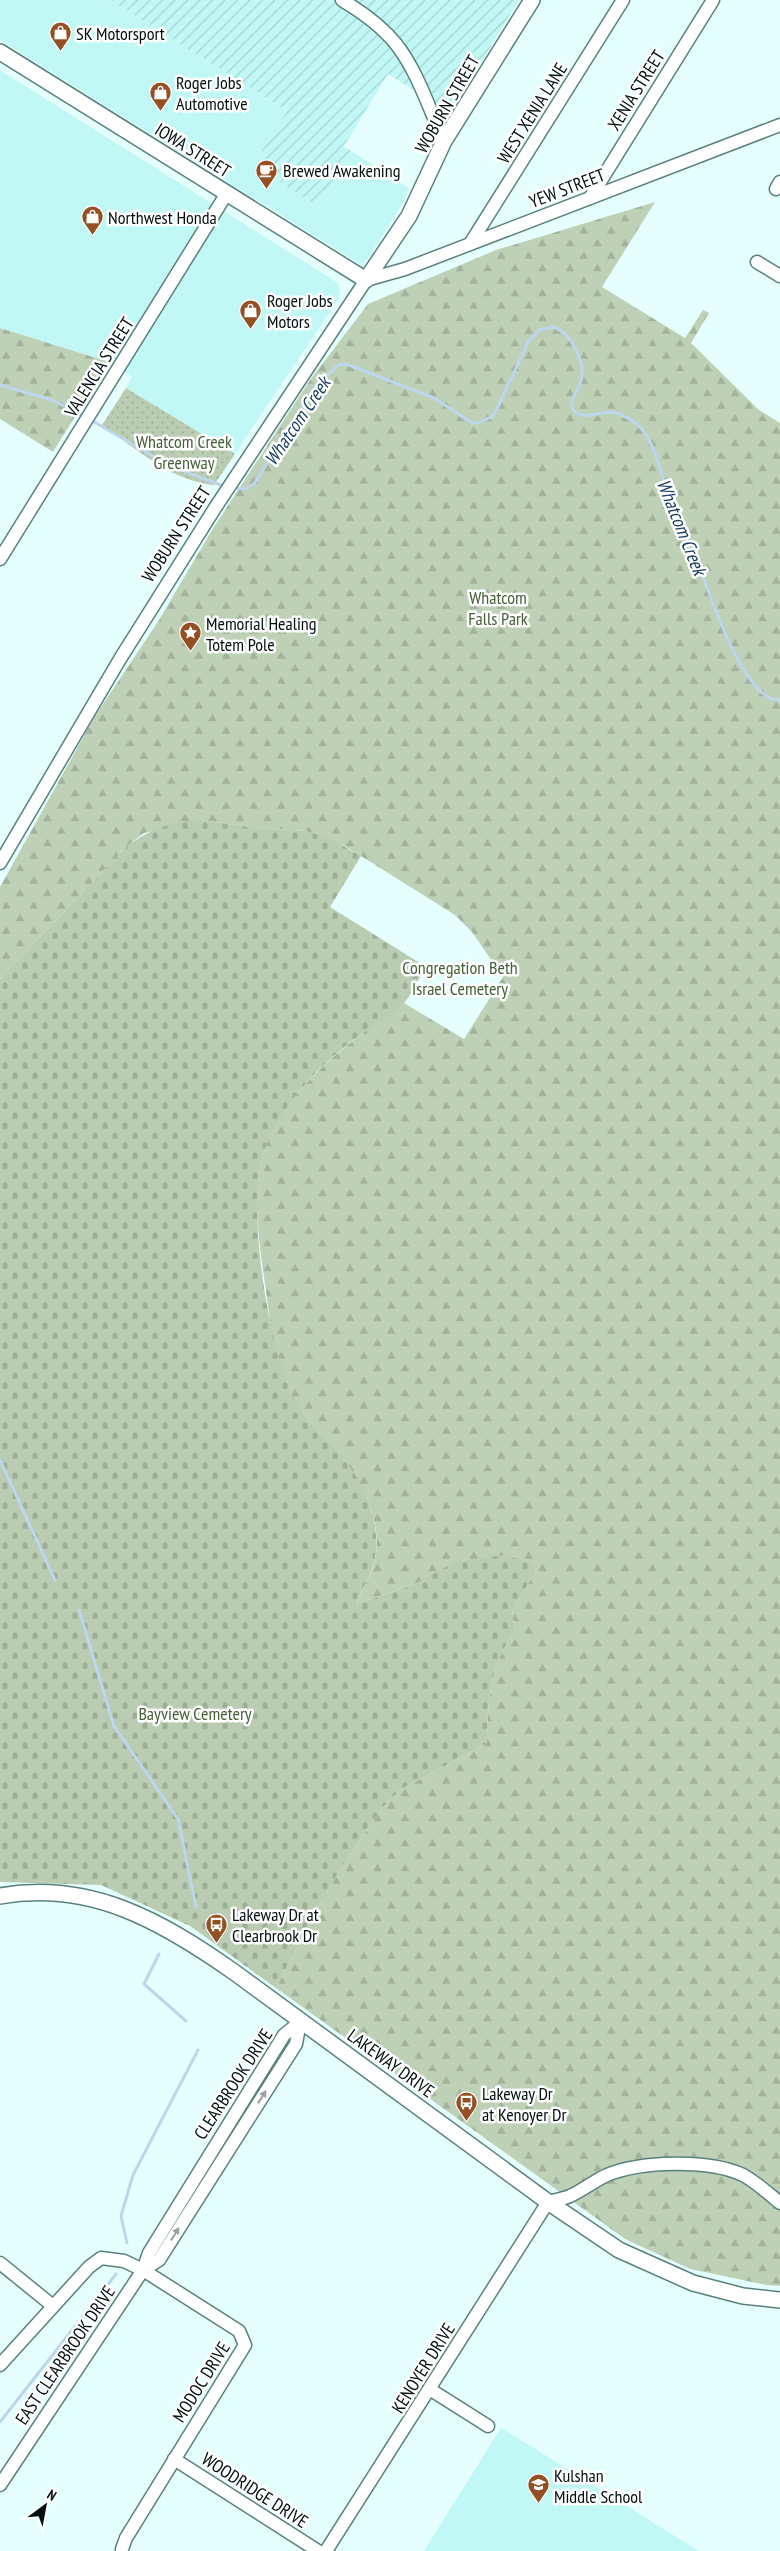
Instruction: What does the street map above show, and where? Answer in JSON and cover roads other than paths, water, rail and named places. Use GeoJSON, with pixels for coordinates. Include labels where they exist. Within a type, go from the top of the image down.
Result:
{"type":"FeatureCollection","features":[{"type":"Feature","properties":{"kind":"main road","name":"WOBURN STREET"},"geometry":{"type":"LineString","coordinates":[[366,280],[409,216],[444,141],[532,0]]}},
{"type":"Feature","properties":{"kind":"main road","name":"IOWA STREET"},"geometry":{"type":"LineString","coordinates":[[0,52],[366,280]]}},
{"type":"Feature","properties":{"kind":"main road","name":"LAKEWAY DRIVE"},"geometry":{"type":"LineString","coordinates":[[0,1896],[54,1894],[92,1898],[150,1919],[193,1943],[548,2202],[619,2250],[693,2284],[743,2296],[780,2300]]}},
{"type":"Feature","properties":{"kind":"street"},"geometry":{"type":"LineString","coordinates":[[342,0],[373,21],[396,44],[414,73],[444,141]]}},
{"type":"Feature","properties":{"kind":"street","name":"WEST XENIA LANE"},"geometry":{"type":"LineString","coordinates":[[470,244],[623,0]]}},
{"type":"Feature","properties":{"kind":"street","name":"XENIA STREET"},"geometry":{"type":"LineString","coordinates":[[590,198],[713,0]]}},
{"type":"Feature","properties":{"kind":"street","name":"YEW STREET"},"geometry":{"type":"LineString","coordinates":[[366,280],[405,269],[780,125]]}},
{"type":"Feature","properties":{"kind":"street","name":"VALENCIA STREET"},"geometry":{"type":"LineString","coordinates":[[0,560],[227,193]]}},
{"type":"Feature","properties":{"kind":"street"},"geometry":{"type":"LineString","coordinates":[[757,262],[780,276]]}},
{"type":"Feature","properties":{"kind":"street","name":"WOBURN STREET"},"geometry":{"type":"LineString","coordinates":[[0,863],[86,713],[215,508],[366,280]]}},
{"type":"Feature","properties":{"kind":"street","name":"CLEARBROOK DRIVE"},"geometry":{"type":"LineString","coordinates":[[143,2270],[149,2253],[213,2146],[284,2035],[300,2022]]}},
{"type":"Feature","properties":{"kind":"street"},"geometry":{"type":"LineString","coordinates":[[548,2202],[570,2196],[595,2181],[619,2171],[675,2165],[704,2166],[736,2172],[751,2180],[780,2203]]}},
{"type":"Feature","properties":{"kind":"street","name":"KENOYER DRIVE"},"geometry":{"type":"LineString","coordinates":[[326,2551],[431,2390],[548,2202]]}},
{"type":"Feature","properties":{"kind":"street"},"geometry":{"type":"LineString","coordinates":[[0,2365],[52,2306],[89,2267],[101,2258],[116,2258],[143,2270]]}},
{"type":"Feature","properties":{"kind":"street"},"geometry":{"type":"LineString","coordinates":[[0,2263],[52,2306]]}},
{"type":"Feature","properties":{"kind":"street","name":"MODOC DRIVE"},"geometry":{"type":"LineString","coordinates":[[122,2549],[126,2538],[245,2345],[239,2331],[143,2270]]}},
{"type":"Feature","properties":{"kind":"street","name":"EAST CLEARBROOK DRIVE"},"geometry":{"type":"LineString","coordinates":[[0,2485],[143,2270]]}},
{"type":"Feature","properties":{"kind":"street"},"geometry":{"type":"LineString","coordinates":[[431,2390],[488,2426]]}},
{"type":"Feature","properties":{"kind":"street","name":"WOODRIDGE DRIVE"},"geometry":{"type":"LineString","coordinates":[[174,2459],[318,2551]]}},
{"type":"Feature","properties":{"kind":"waterway","name":"Whatcom Creek"},"geometry":{"type":"LineString","coordinates":[[232,488],[246,489],[254,484],[317,384],[340,364],[349,365],[434,398],[472,423],[478,423],[493,416],[528,342],[539,330],[554,327],[567,336],[580,359],[582,376],[573,399],[573,409],[581,415],[607,412],[616,413],[639,426],[645,433],[653,449],[670,498],[690,540],[713,605],[738,659],[751,681],[765,695],[780,700]]}},
{"type":"Feature","properties":{"kind":"waterway","name":"Whatcom Creek"},"geometry":{"type":"LineString","coordinates":[[0,385],[52,400],[85,417]]}},
{"type":"Feature","properties":{"kind":"waterway","name":"Whatcom Creek"},"geometry":{"type":"LineString","coordinates":[[91,420],[170,466],[226,487]]}},
{"type":"Feature","properties":{"kind":"waterway"},"geometry":{"type":"LineString","coordinates":[[0,1460],[55,1580]]}},
{"type":"Feature","properties":{"kind":"waterway"},"geometry":{"type":"LineString","coordinates":[[79,1610],[114,1726],[178,1819],[196,1907]]}},
{"type":"Feature","properties":{"kind":"waterway"},"geometry":{"type":"LineString","coordinates":[[159,1954],[144,1984],[186,2021]]}},
{"type":"Feature","properties":{"kind":"waterway"},"geometry":{"type":"LineString","coordinates":[[127,2243],[121,2216],[133,2175],[198,2050]]}},
{"type":"Feature","properties":{"kind":"waterway"},"geometry":{"type":"LineString","coordinates":[[0,2422],[116,2274]]}},
{"type":"Feature","properties":{"kind":"place","name":"SK Motorsport"},"geometry":{"type":"Point","coordinates":[60,52]}},
{"type":"Feature","properties":{"kind":"place","name":"Roger Jobs Automotive"},"geometry":{"type":"Point","coordinates":[160,111]}},
{"type":"Feature","properties":{"kind":"place","name":"Brewed Awakening"},"geometry":{"type":"Point","coordinates":[267,189]}},
{"type":"Feature","properties":{"kind":"place","name":"Northwest Honda"},"geometry":{"type":"Point","coordinates":[92,236]}},
{"type":"Feature","properties":{"kind":"place","name":"Roger Jobs Motors"},"geometry":{"type":"Point","coordinates":[251,329]}},
{"type":"Feature","properties":{"kind":"place","name":"Memorial Healing Totem Pole"},"geometry":{"type":"Point","coordinates":[190,652]}},
{"type":"Feature","properties":{"kind":"place","name":"Lakeway Dr at Clearbrook Dr"},"geometry":{"type":"Point","coordinates":[216,1943]}},
{"type":"Feature","properties":{"kind":"place","name":"Lakeway Dr at Kenoyer Dr"},"geometry":{"type":"Point","coordinates":[466,2122]}},
{"type":"Feature","properties":{"kind":"place","name":"Kulshan Middle School"},"geometry":{"type":"Point","coordinates":[538,2504]}},
{"type":"Feature","properties":{"kind":"park label","name":"Whatcom Creek Greenway"},"geometry":{"type":"Point","coordinates":[184,451]}},
{"type":"Feature","properties":{"kind":"park label","name":"Whatcom Falls Park"},"geometry":{"type":"Point","coordinates":[498,607]}},
{"type":"Feature","properties":{"kind":"park label","name":"Congregation Beth Israel Cemetery"},"geometry":{"type":"Point","coordinates":[460,978]}},
{"type":"Feature","properties":{"kind":"park label","name":"Bayview Cemetery"},"geometry":{"type":"Point","coordinates":[195,1713]}}]}
